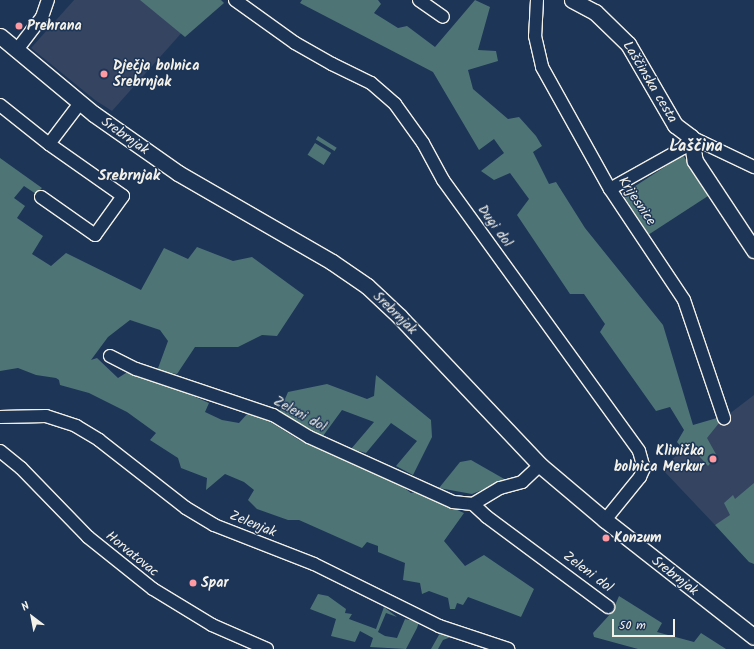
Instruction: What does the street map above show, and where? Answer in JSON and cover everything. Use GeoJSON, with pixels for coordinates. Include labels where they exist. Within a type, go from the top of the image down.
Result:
{"type":"FeatureCollection","features":[{"type":"Feature","properties":{"kind":"main road","name":"Laščinska cesta"},"geometry":{"type":"LineString","coordinates":[[572,0],[595,12],[619,33],[639,61],[675,125],[691,138]]}},
{"type":"Feature","properties":{"kind":"main road","name":"Srebrnjak"},"geometry":{"type":"LineString","coordinates":[[0,36],[16,51],[80,103],[184,177],[332,262],[366,286],[400,317],[540,465],[605,520],[754,637]]}},
{"type":"Feature","properties":{"kind":"main road"},"geometry":{"type":"LineString","coordinates":[[691,138],[695,160],[754,250]]}},
{"type":"Feature","properties":{"kind":"street"},"geometry":{"type":"LineString","coordinates":[[16,51],[42,17],[48,0]]}},
{"type":"Feature","properties":{"kind":"street","name":"Dugi dol"},"geometry":{"type":"LineString","coordinates":[[235,0],[295,43],[332,64],[371,83],[395,104],[423,143],[443,180],[639,451],[644,468],[640,477],[605,520]]}},
{"type":"Feature","properties":{"kind":"street"},"geometry":{"type":"LineString","coordinates":[[419,0],[443,16]]}},
{"type":"Feature","properties":{"kind":"street","name":"Krijesnice"},"geometry":{"type":"LineString","coordinates":[[537,0],[535,36],[542,67],[610,189],[684,300],[724,418]]}},
{"type":"Feature","properties":{"kind":"street"},"geometry":{"type":"LineString","coordinates":[[49,144],[80,103]]}},
{"type":"Feature","properties":{"kind":"street"},"geometry":{"type":"LineString","coordinates":[[0,105],[49,144],[123,196],[96,235],[41,197]]}},
{"type":"Feature","properties":{"kind":"street"},"geometry":{"type":"LineString","coordinates":[[610,189],[683,148],[691,138]]}},
{"type":"Feature","properties":{"kind":"street","name":"Laščinska cesta"},"geometry":{"type":"LineString","coordinates":[[691,138],[754,167]]}},
{"type":"Feature","properties":{"kind":"street","name":"Zeleni dol"},"geometry":{"type":"LineString","coordinates":[[110,356],[136,369],[273,414],[309,437],[346,455],[401,477],[452,502],[473,504],[487,517],[608,607]]}},
{"type":"Feature","properties":{"kind":"street","name":"Zelenjak"},"geometry":{"type":"LineString","coordinates":[[0,418],[46,416],[76,426],[99,440],[186,508],[214,525],[314,564],[439,626],[508,649]]}},
{"type":"Feature","properties":{"kind":"street","name":"Horvatovac"},"geometry":{"type":"LineString","coordinates":[[0,451],[21,468],[88,537],[127,570],[192,615],[244,645],[267,649]]}},
{"type":"Feature","properties":{"kind":"street"},"geometry":{"type":"LineString","coordinates":[[473,504],[500,488],[522,482],[540,465]]}},
{"type":"Feature","properties":{"kind":"shaded area","name":"Dječja bolnica Srebrnjak"},"geometry":{"type":"Polygon","coordinates":[[[74,0],[207,0],[209,2],[112,111],[95,100],[31,48],[74,0]]]}},
{"type":"Feature","properties":{"kind":"shaded area","name":"Klinička bolnica Merkur"},"geometry":{"type":"Polygon","coordinates":[[[754,395],[754,506],[715,525],[662,469],[683,449],[754,395]]]}},
{"type":"Feature","properties":{"kind":"green space"},"geometry":{"type":"Polygon","coordinates":[[[140,0],[221,0],[224,3],[185,37],[140,0]]]}},
{"type":"Feature","properties":{"kind":"green space"},"geometry":{"type":"Polygon","coordinates":[[[302,0],[378,0],[381,4],[374,13],[398,28],[407,26],[435,47],[475,0],[490,7],[478,50],[496,51],[498,61],[468,70],[473,89],[508,119],[519,117],[536,136],[542,146],[533,152],[549,184],[556,182],[585,228],[663,325],[693,425],[717,418],[719,423],[707,438],[717,456],[708,466],[691,447],[683,449],[677,442],[684,430],[670,407],[656,411],[600,332],[605,324],[584,294],[570,294],[517,215],[529,199],[510,173],[494,180],[481,171],[504,153],[494,139],[479,150],[433,72],[300,3],[302,0]]]}},
{"type":"Feature","properties":{"kind":"green space"},"geometry":{"type":"Polygon","coordinates":[[[318,136],[337,148],[335,151],[316,139],[318,136]]]}},
{"type":"Feature","properties":{"kind":"green space"},"geometry":{"type":"Polygon","coordinates":[[[315,143],[331,153],[324,165],[308,155],[315,143]]]}},
{"type":"Feature","properties":{"kind":"green space"},"geometry":{"type":"Polygon","coordinates":[[[683,155],[709,195],[649,234],[623,194],[683,155]]]}},
{"type":"Feature","properties":{"kind":"green space"},"geometry":{"type":"Polygon","coordinates":[[[0,158],[42,188],[36,194],[24,186],[14,198],[25,206],[17,218],[43,236],[32,254],[51,266],[66,253],[141,290],[164,248],[188,259],[197,247],[233,261],[252,257],[304,295],[277,336],[262,335],[238,347],[195,347],[177,374],[157,371],[168,341],[160,330],[130,320],[108,337],[91,360],[97,358],[118,378],[129,371],[188,389],[191,395],[209,403],[205,412],[222,420],[239,423],[248,413],[259,415],[299,440],[394,480],[411,493],[417,492],[464,513],[444,541],[465,566],[484,555],[534,589],[521,617],[468,597],[463,605],[457,603],[455,609],[450,609],[448,598],[429,591],[422,594],[420,583],[403,580],[405,563],[378,552],[378,546],[367,542],[362,548],[299,520],[288,520],[257,509],[248,500],[254,490],[244,482],[225,474],[206,490],[207,478],[181,468],[178,458],[150,440],[156,433],[127,412],[89,393],[60,385],[59,380],[56,378],[36,375],[18,368],[0,371],[0,158]]]}},
{"type":"Feature","properties":{"kind":"green space"},"geometry":{"type":"Polygon","coordinates":[[[376,375],[431,420],[432,437],[413,475],[396,466],[417,441],[391,423],[366,453],[351,449],[374,422],[342,410],[323,436],[279,413],[288,392],[327,384],[367,399],[374,396],[376,375]]]}},
{"type":"Feature","properties":{"kind":"green space"},"geometry":{"type":"Polygon","coordinates":[[[471,460],[506,480],[472,494],[439,488],[460,462],[471,460]]]}},
{"type":"Feature","properties":{"kind":"green space"},"geometry":{"type":"Polygon","coordinates":[[[754,483],[754,564],[749,562],[715,525],[730,515],[724,503],[733,495],[735,499],[754,483]]]}},
{"type":"Feature","properties":{"kind":"green space"},"geometry":{"type":"Polygon","coordinates":[[[318,594],[328,596],[346,609],[345,613],[352,614],[349,619],[376,629],[384,607],[397,617],[386,613],[378,632],[385,636],[397,638],[405,619],[419,622],[406,649],[370,647],[373,638],[360,631],[355,642],[331,636],[336,619],[310,609],[318,594]]]}},
{"type":"Feature","properties":{"kind":"green space"},"geometry":{"type":"Polygon","coordinates":[[[619,596],[662,623],[657,632],[694,642],[701,633],[726,649],[638,649],[594,637],[593,633],[612,612],[619,596]]]}},
{"type":"Feature","properties":{"kind":"green space"},"geometry":{"type":"Polygon","coordinates":[[[440,633],[451,637],[443,640],[438,649],[431,649],[440,633]]]}},
{"type":"Feature","properties":{"kind":"place","name":"Prehrana"},"geometry":{"type":"Point","coordinates":[19,26]}},
{"type":"Feature","properties":{"kind":"place","name":"Dječja bolnica Srebrnjak"},"geometry":{"type":"Point","coordinates":[104,74]}},
{"type":"Feature","properties":{"kind":"place","name":"Klinička bolnica Merkur"},"geometry":{"type":"Point","coordinates":[713,459]}},
{"type":"Feature","properties":{"kind":"place","name":"Konzum"},"geometry":{"type":"Point","coordinates":[606,538]}},
{"type":"Feature","properties":{"kind":"place","name":"Spar"},"geometry":{"type":"Point","coordinates":[193,583]}},
{"type":"Feature","properties":{"kind":"district","name":"Laščina"},"geometry":{"type":"Point","coordinates":[696,147]}},
{"type":"Feature","properties":{"kind":"district","name":"Srebrnjak"},"geometry":{"type":"Point","coordinates":[129,177]}}]}
